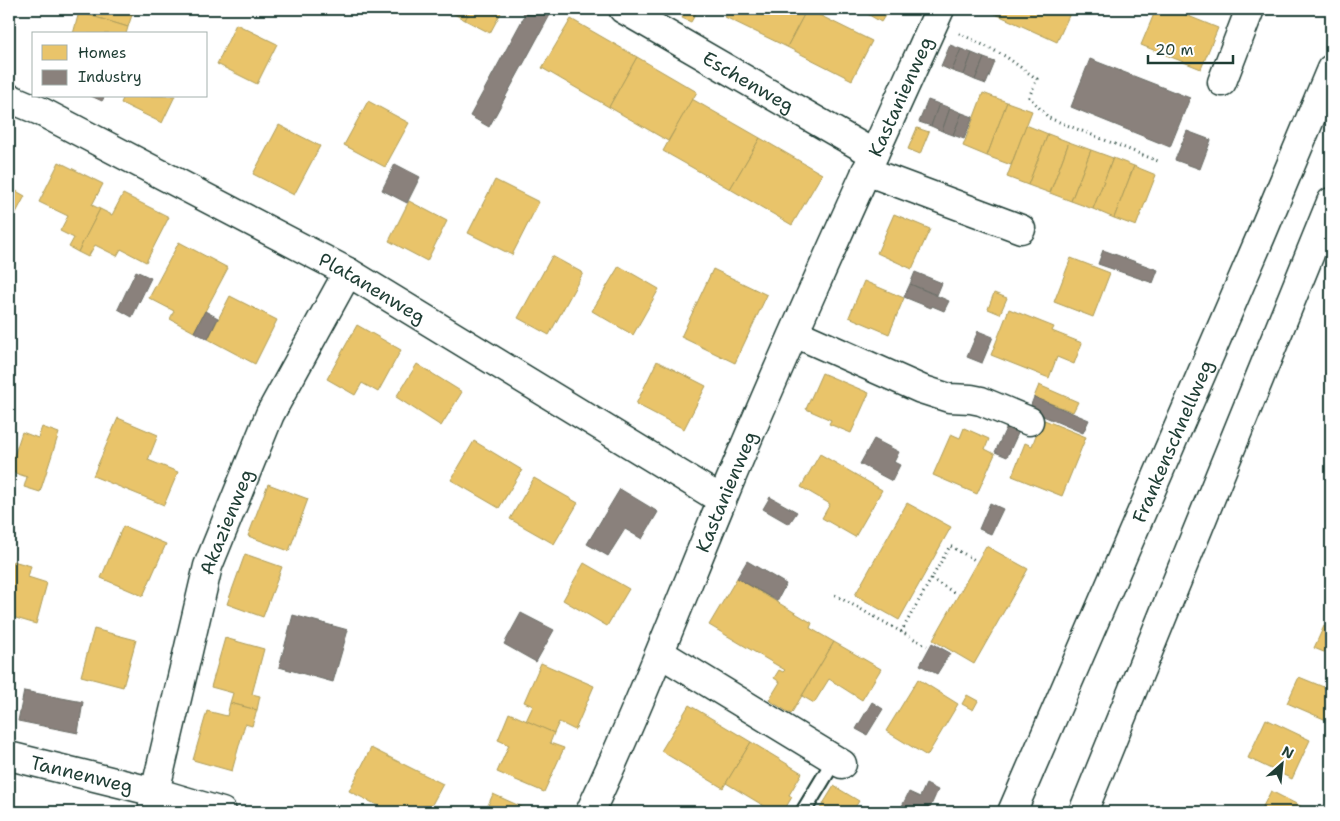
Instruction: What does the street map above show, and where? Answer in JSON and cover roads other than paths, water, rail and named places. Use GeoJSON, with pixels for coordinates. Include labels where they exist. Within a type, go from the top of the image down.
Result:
{"type":"FeatureCollection","features":[{"type":"Feature","properties":{"kind":"main road","name":"Eschenweg"},"geometry":{"type":"LineString","coordinates":[[623,9],[870,163]]}},
{"type":"Feature","properties":{"kind":"main road"},"geometry":{"type":"LineString","coordinates":[[1222,82],[1250,9]]}},
{"type":"Feature","properties":{"kind":"main road","name":"Kastanienweg"},"geometry":{"type":"LineString","coordinates":[[590,812],[623,742],[722,500],[937,15]]}},
{"type":"Feature","properties":{"kind":"main road","name":"Frankenschnellweg"},"geometry":{"type":"LineString","coordinates":[[1012,812],[1261,236],[1331,69]]}},
{"type":"Feature","properties":{"kind":"main road","name":"Platanenweg"},"geometry":{"type":"LineString","coordinates":[[9,98],[40,111],[348,272],[722,500]]}},
{"type":"Feature","properties":{"kind":"main road","name":"Kastanienweg"},"geometry":{"type":"LineString","coordinates":[[870,163],[1021,229]]}},
{"type":"Feature","properties":{"kind":"main road"},"geometry":{"type":"LineString","coordinates":[[1083,812],[1331,202]]}},
{"type":"Feature","properties":{"kind":"main road","name":"Akazienweg"},"geometry":{"type":"LineString","coordinates":[[154,802],[208,566],[270,414],[348,272]]}},
{"type":"Feature","properties":{"kind":"main road"},"geometry":{"type":"LineString","coordinates":[[795,333],[921,389],[949,398],[981,401],[1029,421]]}},
{"type":"Feature","properties":{"kind":"main road"},"geometry":{"type":"LineString","coordinates":[[660,653],[839,762]]}},
{"type":"Feature","properties":{"kind":"main road","name":"Tannenweg"},"geometry":{"type":"LineString","coordinates":[[9,756],[154,802],[222,812]]}},
{"type":"Feature","properties":{"kind":"main road"},"geometry":{"type":"LineString","coordinates":[[1090,812],[1103,765]]}},
{"type":"Feature","properties":{"kind":"main road"},"geometry":{"type":"LineString","coordinates":[[1004,812],[1024,781]]}},
{"type":"Feature","properties":{"kind":"lane"},"geometry":{"type":"LineString","coordinates":[[803,812],[839,762]]}}]}
